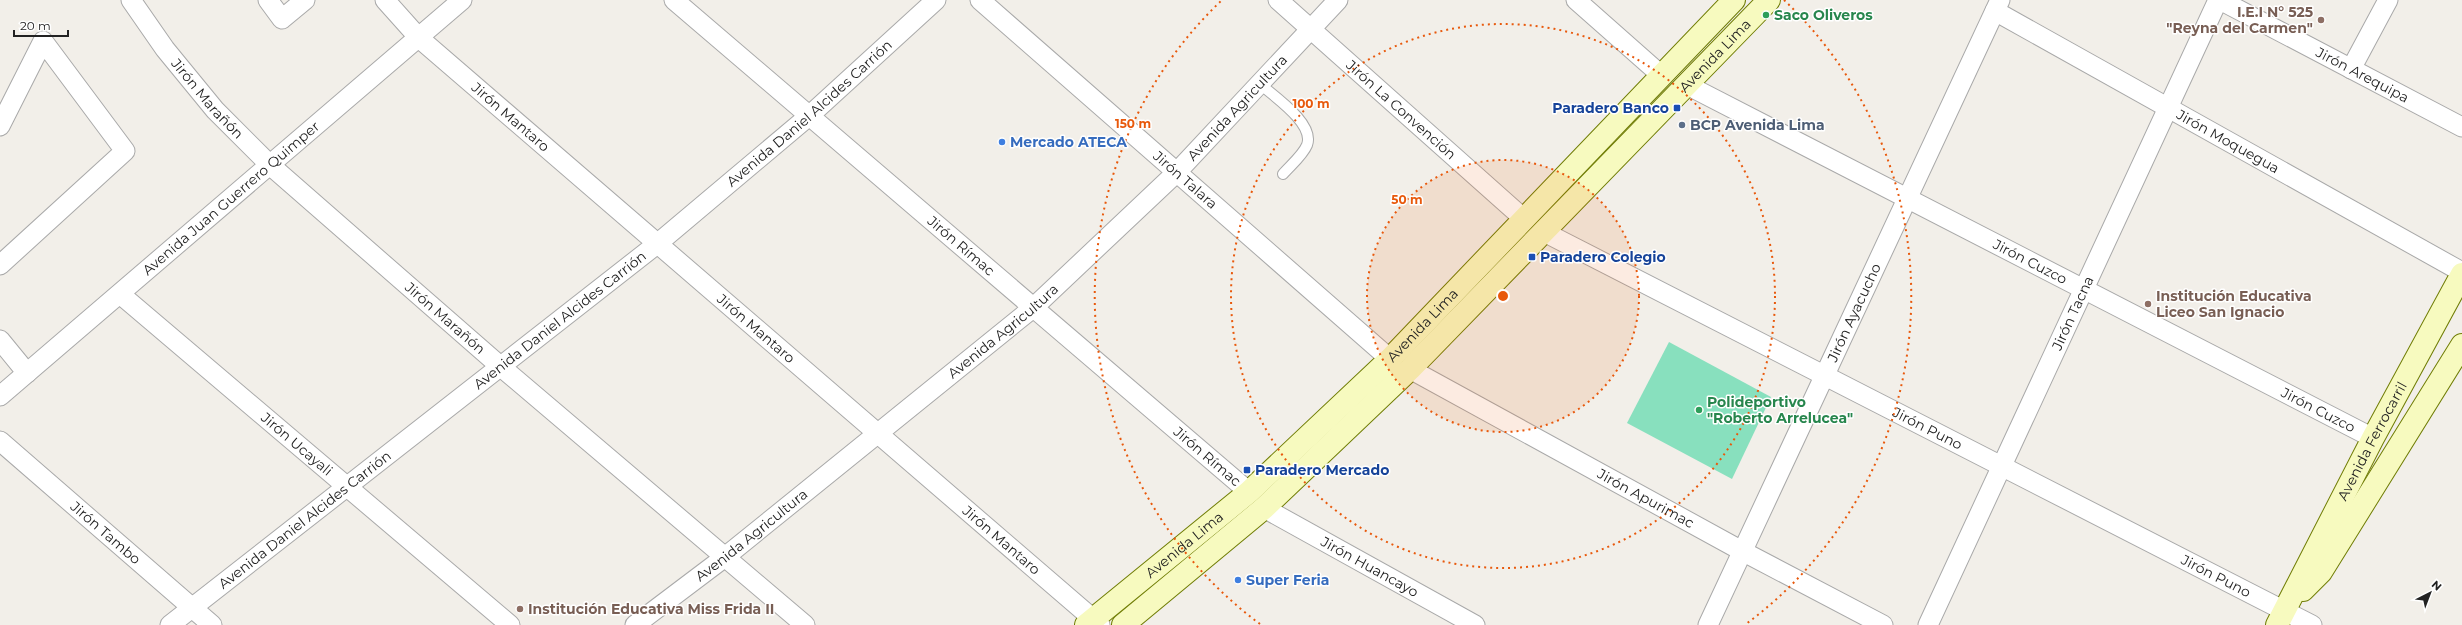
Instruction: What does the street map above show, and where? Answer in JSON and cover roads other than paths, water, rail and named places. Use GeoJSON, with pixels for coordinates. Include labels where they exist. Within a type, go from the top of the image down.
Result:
{"type":"FeatureCollection","features":[{"type":"Feature","properties":{"kind":"main road","name":"Avenida Lima"},"geometry":{"type":"LineString","coordinates":[[1093,623],[1249,492],[1390,359],[1734,0]]}},
{"type":"Feature","properties":{"kind":"main road","name":"Avenida Lima"},"geometry":{"type":"LineString","coordinates":[[1123,625],[1264,508],[1410,369],[1769,0]]}},
{"type":"Feature","properties":{"kind":"main road","name":"Avenida Ferrocarril"},"geometry":{"type":"LineString","coordinates":[[2281,617],[2372,438],[2462,273]]}},
{"type":"Feature","properties":{"kind":"main road","name":"Avenida Ferrocarril"},"geometry":{"type":"LineString","coordinates":[[2281,617],[2321,572],[2462,345]]}},
{"type":"Feature","properties":{"kind":"street","name":"Jirón Marañón"},"geometry":{"type":"LineString","coordinates":[[131,0],[165,49],[215,110],[270,165],[500,366],[805,625]]}},
{"type":"Feature","properties":{"kind":"street"},"geometry":{"type":"LineString","coordinates":[[268,0],[282,19],[306,0]]}},
{"type":"Feature","properties":{"kind":"street","name":"Jirón Mantaro"},"geometry":{"type":"LineString","coordinates":[[385,0],[419,38],[878,434],[1093,623]]}},
{"type":"Feature","properties":{"kind":"street","name":"Avenida Juan Guerrero Quimper"},"geometry":{"type":"LineString","coordinates":[[0,396],[462,0]]}},
{"type":"Feature","properties":{"kind":"street","name":"Jirón Rímac"},"geometry":{"type":"LineString","coordinates":[[674,0],[1249,492]]}},
{"type":"Feature","properties":{"kind":"street","name":"Avenida Daniel Alcides Carrión"},"geometry":{"type":"LineString","coordinates":[[170,625],[657,244],[809,116],[936,0]]}},
{"type":"Feature","properties":{"kind":"street","name":"Jirón Talara"},"geometry":{"type":"LineString","coordinates":[[980,0],[1390,359]]}},
{"type":"Feature","properties":{"kind":"street","name":"Jirón La Convención"},"geometry":{"type":"LineString","coordinates":[[1278,0],[1524,219]]}},
{"type":"Feature","properties":{"kind":"street","name":"Avenida Agricultura"},"geometry":{"type":"LineString","coordinates":[[635,625],[725,556],[1034,307],[1177,172],[1338,0]]}},
{"type":"Feature","properties":{"kind":"street"},"geometry":{"type":"LineString","coordinates":[[1576,0],[1661,75]]}},
{"type":"Feature","properties":{"kind":"street","name":"Jirón Arequipa"},"geometry":{"type":"LineString","coordinates":[[2219,0],[2462,127]]}},
{"type":"Feature","properties":{"kind":"street","name":"Jirón Tacna"},"geometry":{"type":"LineString","coordinates":[[1928,625],[2219,0]]}},
{"type":"Feature","properties":{"kind":"street"},"geometry":{"type":"LineString","coordinates":[[2350,69],[2388,0]]}},
{"type":"Feature","properties":{"kind":"street","name":"Jirón Moquegua"},"geometry":{"type":"LineString","coordinates":[[1997,5],[2168,108],[2462,273]]}},
{"type":"Feature","properties":{"kind":"street","name":"Jirón Ayacucho"},"geometry":{"type":"LineString","coordinates":[[1708,625],[1997,5]]}},
{"type":"Feature","properties":{"kind":"street"},"geometry":{"type":"LineString","coordinates":[[0,126],[43,42],[126,151],[0,265]]}},
{"type":"Feature","properties":{"kind":"street","name":"Jirón Cuzco"},"geometry":{"type":"LineString","coordinates":[[1687,85],[2372,438]]}},
{"type":"Feature","properties":{"kind":"street","name":"Jirón Puno"},"geometry":{"type":"LineString","coordinates":[[1544,232],[2002,466],[2281,617],[2312,625]]}},
{"type":"Feature","properties":{"kind":"street","name":"Jirón Ucayali"},"geometry":{"type":"LineString","coordinates":[[120,294],[510,625]]}},
{"type":"Feature","properties":{"kind":"street"},"geometry":{"type":"LineString","coordinates":[[0,340],[27,373]]}},
{"type":"Feature","properties":{"kind":"street","name":"Jirón Apurimac"},"geometry":{"type":"LineString","coordinates":[[1410,369],[1742,551],[1883,625]]}},
{"type":"Feature","properties":{"kind":"street","name":"Jirón Tambo"},"geometry":{"type":"LineString","coordinates":[[0,441],[212,625]]}},
{"type":"Feature","properties":{"kind":"street","name":"Jirón Huancayo"},"geometry":{"type":"LineString","coordinates":[[1264,508],[1475,625]]}},
{"type":"Feature","properties":{"kind":"lane"},"geometry":{"type":"LineString","coordinates":[[1260,84],[1305,125],[1309,136],[1307,146],[1282,174]]}},
{"type":"Feature","properties":{"kind":"place","name":"Saco Oliveros"},"geometry":{"type":"Point","coordinates":[1766,15]}},
{"type":"Feature","properties":{"kind":"place","name":"I.E.I N° 525 \"Reyna del Carmen\""},"geometry":{"type":"Point","coordinates":[2321,20]}},
{"type":"Feature","properties":{"kind":"place","name":"Paradero Banco"},"geometry":{"type":"Point","coordinates":[1677,108]}},
{"type":"Feature","properties":{"kind":"place","name":"BCP Avenida Lima"},"geometry":{"type":"Point","coordinates":[1682,125]}},
{"type":"Feature","properties":{"kind":"place","name":"Mercado ATECA"},"geometry":{"type":"Point","coordinates":[1002,142]}},
{"type":"Feature","properties":{"kind":"place","name":"Paradero Colegio"},"geometry":{"type":"Point","coordinates":[1532,257]}},
{"type":"Feature","properties":{"kind":"place","name":"Institución Educativa Liceo San Ignacio"},"geometry":{"type":"Point","coordinates":[2148,304]}},
{"type":"Feature","properties":{"kind":"place","name":"Polideportivo \"Roberto Arrelucea\""},"geometry":{"type":"Point","coordinates":[1699,410]}},
{"type":"Feature","properties":{"kind":"place","name":"Paradero Mercado"},"geometry":{"type":"Point","coordinates":[1247,470]}},
{"type":"Feature","properties":{"kind":"place","name":"Super Feria"},"geometry":{"type":"Point","coordinates":[1238,580]}},
{"type":"Feature","properties":{"kind":"place","name":"Institución Educativa Miss Frida II"},"geometry":{"type":"Point","coordinates":[520,609]}}]}
